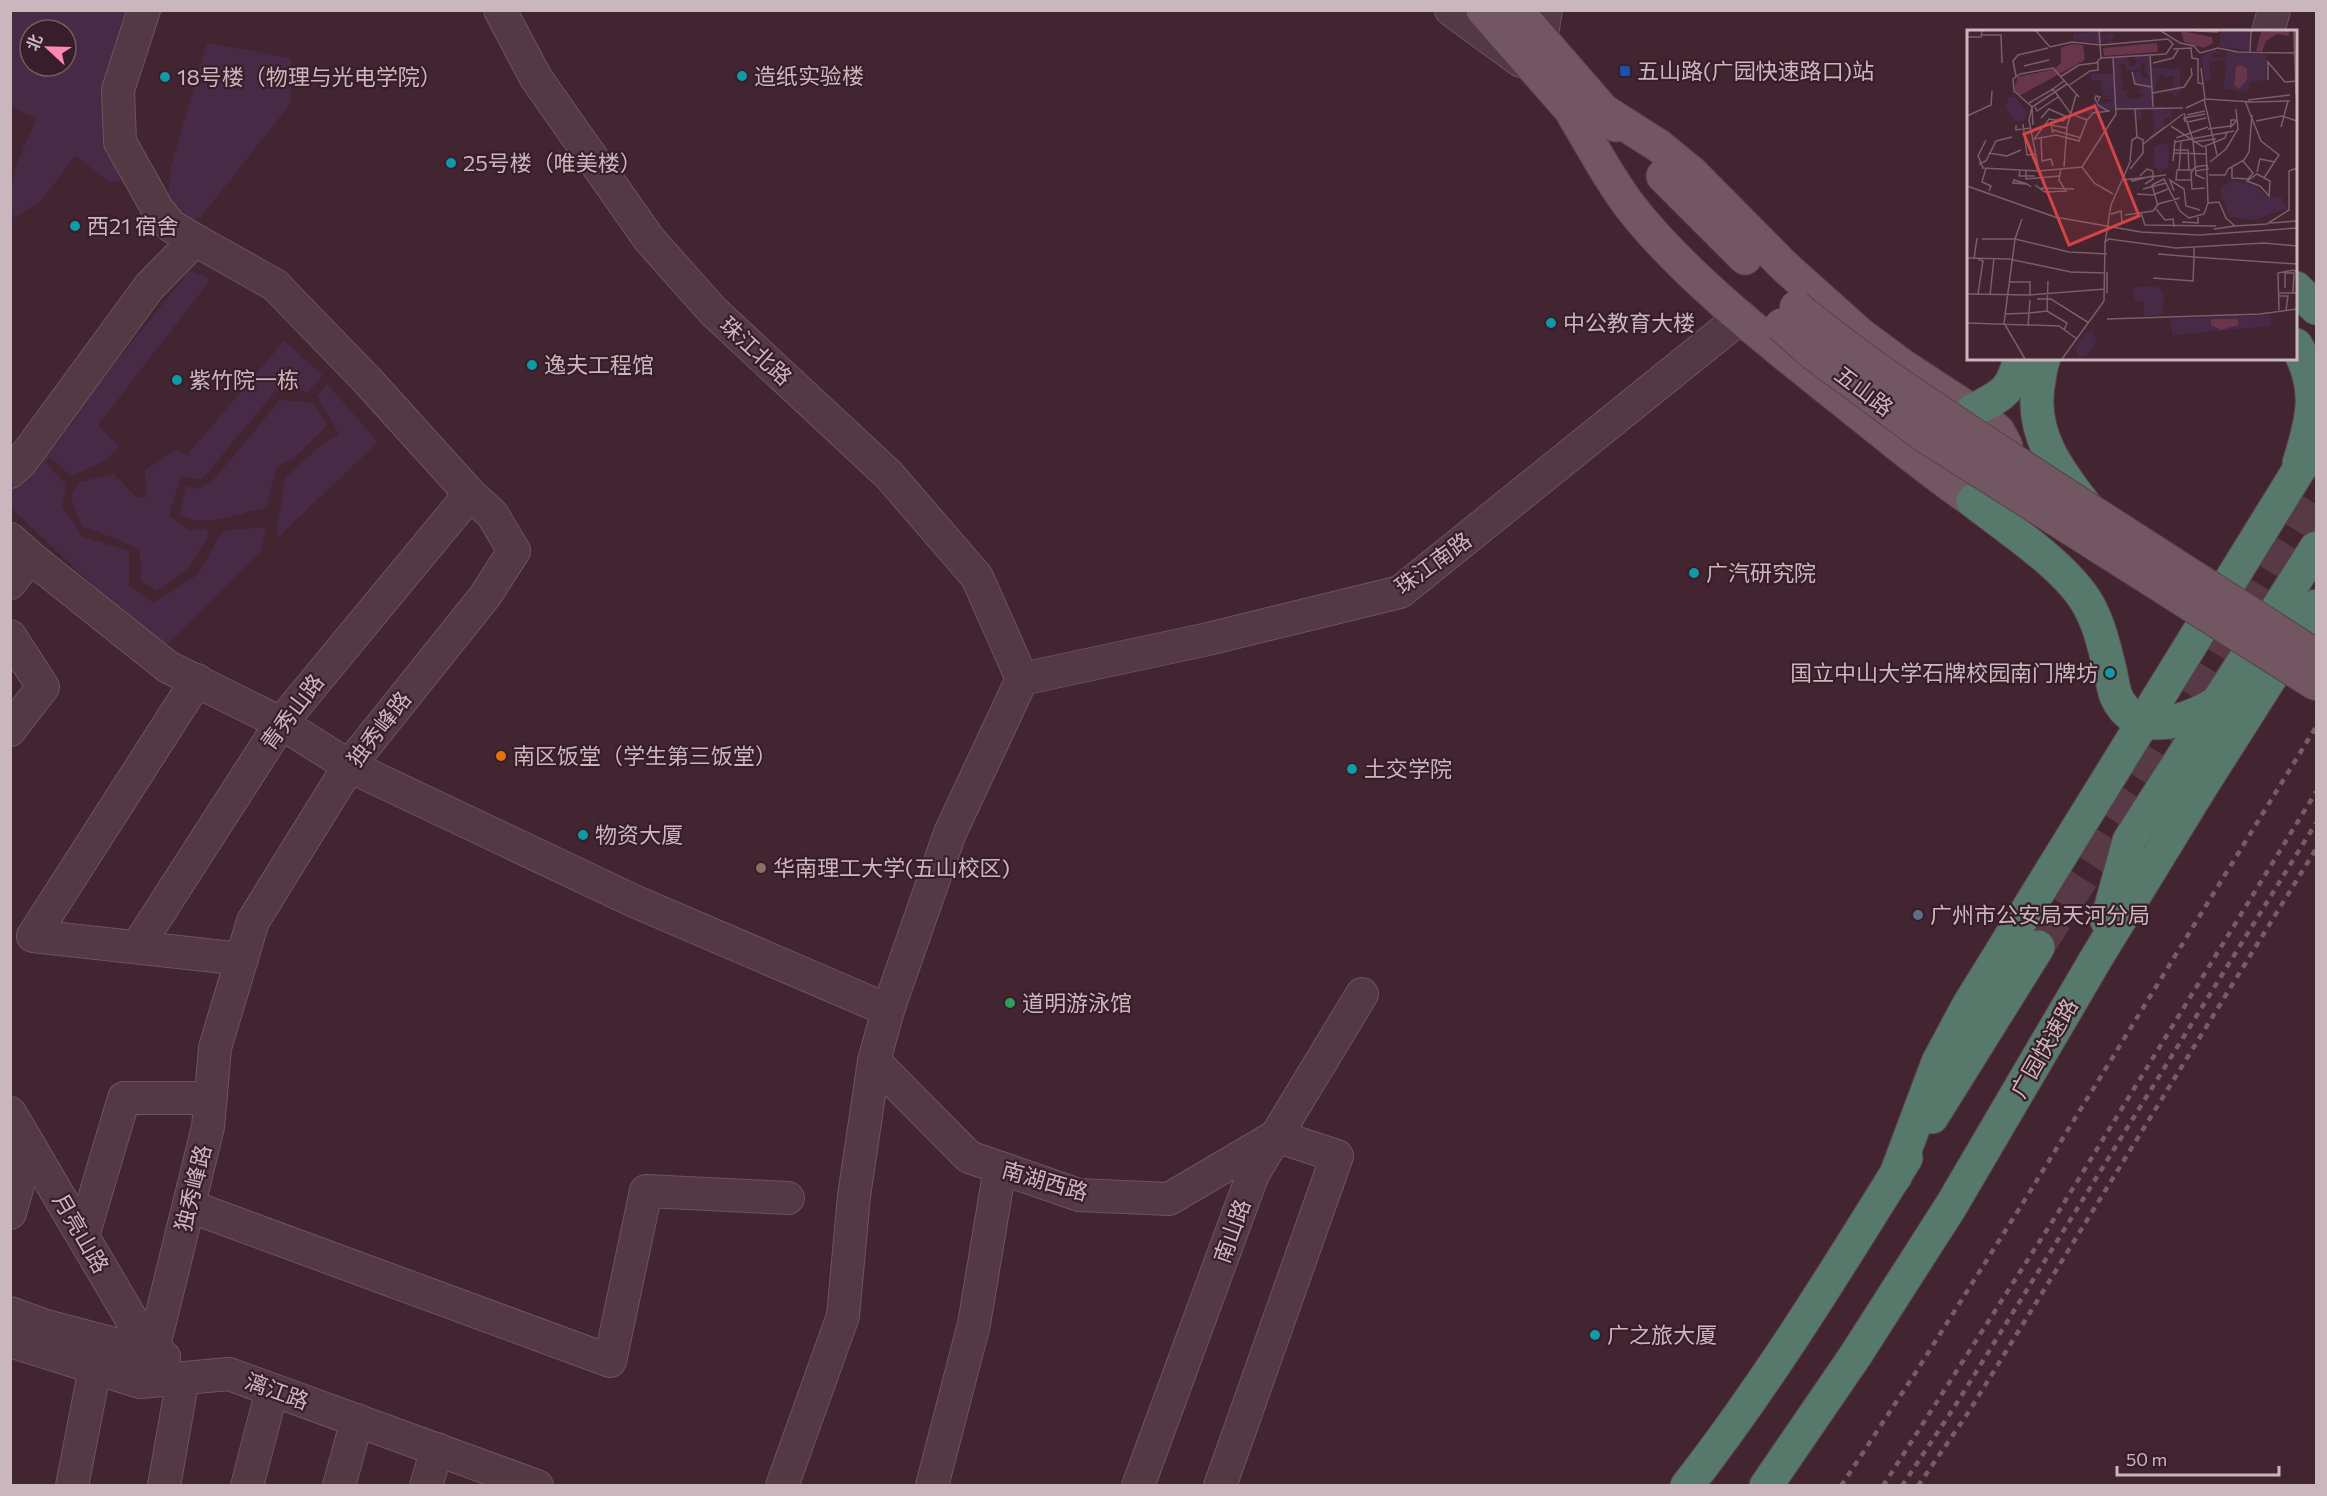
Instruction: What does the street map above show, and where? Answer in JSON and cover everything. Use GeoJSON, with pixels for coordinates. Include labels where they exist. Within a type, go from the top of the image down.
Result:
{"type":"FeatureCollection","features":[{"type":"Feature","properties":{"kind":"highway"},"geometry":{"type":"LineString","coordinates":[[2297,282],[2316,284]]}},
{"type":"Feature","properties":{"kind":"highway"},"geometry":{"type":"LineString","coordinates":[[2297,290],[2316,308]]}},
{"type":"Feature","properties":{"kind":"highway"},"geometry":{"type":"LineString","coordinates":[[2296,474],[2312,417],[2313,392],[2297,348]]}},
{"type":"Feature","properties":{"kind":"highway"},"geometry":{"type":"LineString","coordinates":[[1972,411],[2002,395],[2014,379],[2019,360]]}},
{"type":"Feature","properties":{"kind":"highway"},"geometry":{"type":"LineString","coordinates":[[2044,360],[2037,396],[2038,419],[2044,444],[2055,466],[2088,509]]}},
{"type":"Feature","properties":{"kind":"highway"},"geometry":{"type":"LineString","coordinates":[[1895,1177],[1938,1062],[2006,943],[2316,442]]}},
{"type":"Feature","properties":{"kind":"highway"},"geometry":{"type":"LineString","coordinates":[[1973,501],[2066,576],[2085,599],[2097,622],[2116,696],[2125,710],[2142,721],[2166,724],[2193,717],[2216,704]]}},
{"type":"Feature","properties":{"kind":"highway"},"geometry":{"type":"LineString","coordinates":[[2097,957],[2129,841],[2316,548]]}},
{"type":"Feature","properties":{"kind":"highway","name":"广园快速路"},"geometry":{"type":"LineString","coordinates":[[1766,1485],[1855,1356],[1951,1206],[2097,957],[2316,606]]}},
{"type":"Feature","properties":{"kind":"highway"},"geometry":{"type":"LineString","coordinates":[[1688,1485],[1772,1366],[1895,1177],[2038,947]]}},
{"type":"Feature","properties":{"kind":"main road","name":"五山路"},"geometry":{"type":"LineString","coordinates":[[1483,10],[1541,40]]}},
{"type":"Feature","properties":{"kind":"main road","name":"五山路"},"geometry":{"type":"LineString","coordinates":[[1516,10],[1541,40],[1588,112],[1710,259],[1789,316],[1826,333],[1883,374],[2316,656]]}},
{"type":"Feature","properties":{"kind":"main road"},"geometry":{"type":"LineString","coordinates":[[1588,112],[1659,146],[1692,173],[1784,266],[1860,334],[1998,431],[2006,446],[2004,464],[1994,481],[1973,501],[1887,438],[1741,317],[1681,261],[1630,206],[1608,176],[1588,112]]}},
{"type":"Feature","properties":{"kind":"main road","name":"五山路"},"geometry":{"type":"LineString","coordinates":[[1789,316],[1815,355],[1925,436],[2316,684]]}},
{"type":"Feature","properties":{"kind":"street","name":"独秀峰路"},"geometry":{"type":"LineString","coordinates":[[144,10],[118,90],[120,142],[158,210],[171,226],[275,285],[359,372],[470,494],[492,514],[514,551],[485,596],[349,766],[253,921],[215,1048],[208,1127],[152,1354]]}},
{"type":"Feature","properties":{"kind":"street","name":"珠江北路"},"geometry":{"type":"LineString","coordinates":[[500,10],[536,78],[649,239],[713,311],[889,475],[977,577],[1022,679]]}},
{"type":"Feature","properties":{"kind":"street"},"geometry":{"type":"LineString","coordinates":[[1451,10],[1487,39],[1541,40],[1528,10]]}},
{"type":"Feature","properties":{"kind":"street"},"geometry":{"type":"LineString","coordinates":[[2269,30],[2274,10]]}},
{"type":"Feature","properties":{"kind":"street"},"geometry":{"type":"LineString","coordinates":[[10,472],[21,462],[149,286],[195,240]]}},
{"type":"Feature","properties":{"kind":"street","name":"珠江南路"},"geometry":{"type":"LineString","coordinates":[[1022,679],[1208,639],[1400,592],[1741,317]]}},
{"type":"Feature","properties":{"kind":"street","name":"青秀山路"},"geometry":{"type":"LineString","coordinates":[[137,947],[280,723],[470,494]]}},
{"type":"Feature","properties":{"kind":"street"},"geometry":{"type":"LineString","coordinates":[[10,583],[20,548],[168,667],[280,723],[349,766],[633,901],[888,1010]]}},
{"type":"Feature","properties":{"kind":"street"},"geometry":{"type":"LineString","coordinates":[[10,636],[43,687],[10,730]]}},
{"type":"Feature","properties":{"kind":"street"},"geometry":{"type":"LineString","coordinates":[[782,1485],[843,1316],[854,1196],[874,1061],[888,1010],[950,832],[1022,679]]}},
{"type":"Feature","properties":{"kind":"street"},"geometry":{"type":"LineString","coordinates":[[197,680],[33,936],[242,958]]}},
{"type":"Feature","properties":{"kind":"street","name":"南山路"},"geometry":{"type":"LineString","coordinates":[[1138,1485],[1253,1174],[1362,994]]}},
{"type":"Feature","properties":{"kind":"street","name":"南湖西路"},"geometry":{"type":"LineString","coordinates":[[874,1061],[969,1157],[1079,1195],[1169,1199],[1276,1136]]}},
{"type":"Feature","properties":{"kind":"street"},"geometry":{"type":"LineString","coordinates":[[82,1236],[124,1098],[211,1098]]}},
{"type":"Feature","properties":{"kind":"street","name":"月亮山路"},"geometry":{"type":"LineString","coordinates":[[10,1113],[152,1354]]}},
{"type":"Feature","properties":{"kind":"street"},"geometry":{"type":"LineString","coordinates":[[1220,1485],[1336,1156],[1276,1136]]}},
{"type":"Feature","properties":{"kind":"street"},"geometry":{"type":"LineString","coordinates":[[10,1213],[29,1145]]}},
{"type":"Feature","properties":{"kind":"street"},"geometry":{"type":"LineString","coordinates":[[932,1485],[974,1324],[1000,1168]]}},
{"type":"Feature","properties":{"kind":"street"},"geometry":{"type":"LineString","coordinates":[[189,1206],[610,1361],[646,1191],[788,1198]]}},
{"type":"Feature","properties":{"kind":"street"},"geometry":{"type":"LineString","coordinates":[[10,1313],[46,1326],[229,1374]]}},
{"type":"Feature","properties":{"kind":"street","name":"漓江路"},"geometry":{"type":"LineString","coordinates":[[10,1341],[140,1382],[229,1374],[537,1485]]}},
{"type":"Feature","properties":{"kind":"street"},"geometry":{"type":"LineString","coordinates":[[72,1485],[95,1368]]}},
{"type":"Feature","properties":{"kind":"street"},"geometry":{"type":"LineString","coordinates":[[164,1485],[183,1378]]}},
{"type":"Feature","properties":{"kind":"street"},"geometry":{"type":"LineString","coordinates":[[247,1485],[272,1389]]}},
{"type":"Feature","properties":{"kind":"street"},"geometry":{"type":"LineString","coordinates":[[339,1485],[357,1420]]}},
{"type":"Feature","properties":{"kind":"street"},"geometry":{"type":"LineString","coordinates":[[426,1485],[437,1449]]}},
{"type":"Feature","properties":{"kind":"shaded area"},"geometry":{"type":"Polygon","coordinates":[[[11,11],[138,11],[109,102],[131,178],[111,182],[75,156],[41,201],[14,218],[10,193],[12,180],[36,119],[11,106],[11,11]]]}},
{"type":"Feature","properties":{"kind":"shaded area"},"geometry":{"type":"Polygon","coordinates":[[[207,43],[291,58],[291,103],[200,218],[180,223],[168,197],[171,167],[207,43]]]}},
{"type":"Feature","properties":{"kind":"shaded area"},"geometry":{"type":"Polygon","coordinates":[[[190,270],[211,279],[98,425],[119,446],[107,460],[71,476],[50,457],[45,462],[66,484],[62,507],[83,537],[129,551],[129,585],[153,603],[197,575],[223,531],[266,527],[261,551],[162,650],[11,508],[11,486],[33,465],[190,270]]]}},
{"type":"Feature","properties":{"kind":"shaded area"},"geometry":{"type":"Polygon","coordinates":[[[284,341],[323,375],[308,392],[279,387],[202,479],[181,477],[169,516],[190,531],[206,528],[209,535],[190,567],[157,591],[141,581],[140,552],[131,545],[82,526],[71,498],[79,482],[114,474],[135,496],[146,498],[145,470],[176,450],[187,455],[284,341]]]}},
{"type":"Feature","properties":{"kind":"shaded area"},"geometry":{"type":"Polygon","coordinates":[[[327,384],[378,442],[276,539],[285,478],[321,445],[339,434],[317,396],[327,384]]]}},
{"type":"Feature","properties":{"kind":"shaded area"},"geometry":{"type":"Polygon","coordinates":[[[280,400],[313,403],[327,425],[293,459],[276,467],[267,507],[211,520],[190,519],[180,515],[186,486],[200,489],[216,477],[280,400]]]}},
{"type":"Feature","properties":{"kind":"tunnel"},"geometry":{"type":"LineString","coordinates":[[2038,947],[2214,672],[2316,504]]}},
{"type":"Feature","properties":{"kind":"railway"},"geometry":{"type":"LineString","coordinates":[[1841,1486],[2026,1198],[2316,727]]}},
{"type":"Feature","properties":{"kind":"railway"},"geometry":{"type":"LineString","coordinates":[[1883,1486],[2059,1211],[2316,792]]}},
{"type":"Feature","properties":{"kind":"railway"},"geometry":{"type":"LineString","coordinates":[[1902,1486],[1955,1406],[2316,823]]}},
{"type":"Feature","properties":{"kind":"railway"},"geometry":{"type":"LineString","coordinates":[[1918,1486],[1968,1413],[2316,849]]}},
{"type":"Feature","properties":{"kind":"place","name":"五山路(广园快速路口)站"},"geometry":{"type":"Point","coordinates":[1625,71]}},
{"type":"Feature","properties":{"kind":"place","name":"造纸实验楼"},"geometry":{"type":"Point","coordinates":[742,76]}},
{"type":"Feature","properties":{"kind":"place","name":"18号楼（物理与光电学院）"},"geometry":{"type":"Point","coordinates":[165,77]}},
{"type":"Feature","properties":{"kind":"place","name":"25号楼（唯美楼）"},"geometry":{"type":"Point","coordinates":[451,163]}},
{"type":"Feature","properties":{"kind":"place","name":"西21 宿舍"},"geometry":{"type":"Point","coordinates":[75,226]}},
{"type":"Feature","properties":{"kind":"place","name":"中公教育大楼"},"geometry":{"type":"Point","coordinates":[1551,323]}},
{"type":"Feature","properties":{"kind":"place","name":"逸夫工程馆"},"geometry":{"type":"Point","coordinates":[532,365]}},
{"type":"Feature","properties":{"kind":"place","name":"紫竹院一栋"},"geometry":{"type":"Point","coordinates":[177,380]}},
{"type":"Feature","properties":{"kind":"place","name":"广汽研究院"},"geometry":{"type":"Point","coordinates":[1694,573]}},
{"type":"Feature","properties":{"kind":"place","name":"国立中山大学石牌校园南门牌坊"},"geometry":{"type":"Point","coordinates":[2110,673]}},
{"type":"Feature","properties":{"kind":"place","name":"南区饭堂（学生第三饭堂）"},"geometry":{"type":"Point","coordinates":[501,756]}},
{"type":"Feature","properties":{"kind":"place","name":"土交学院"},"geometry":{"type":"Point","coordinates":[1352,769]}},
{"type":"Feature","properties":{"kind":"place","name":"物资大厦"},"geometry":{"type":"Point","coordinates":[583,835]}},
{"type":"Feature","properties":{"kind":"place","name":"华南理工大学(五山校区)"},"geometry":{"type":"Point","coordinates":[761,868]}},
{"type":"Feature","properties":{"kind":"place","name":"广州市公安局天河分局"},"geometry":{"type":"Point","coordinates":[1918,915]}},
{"type":"Feature","properties":{"kind":"place","name":"道明游泳馆"},"geometry":{"type":"Point","coordinates":[1010,1003]}},
{"type":"Feature","properties":{"kind":"place","name":"广之旅大厦"},"geometry":{"type":"Point","coordinates":[1595,1335]}}]}
